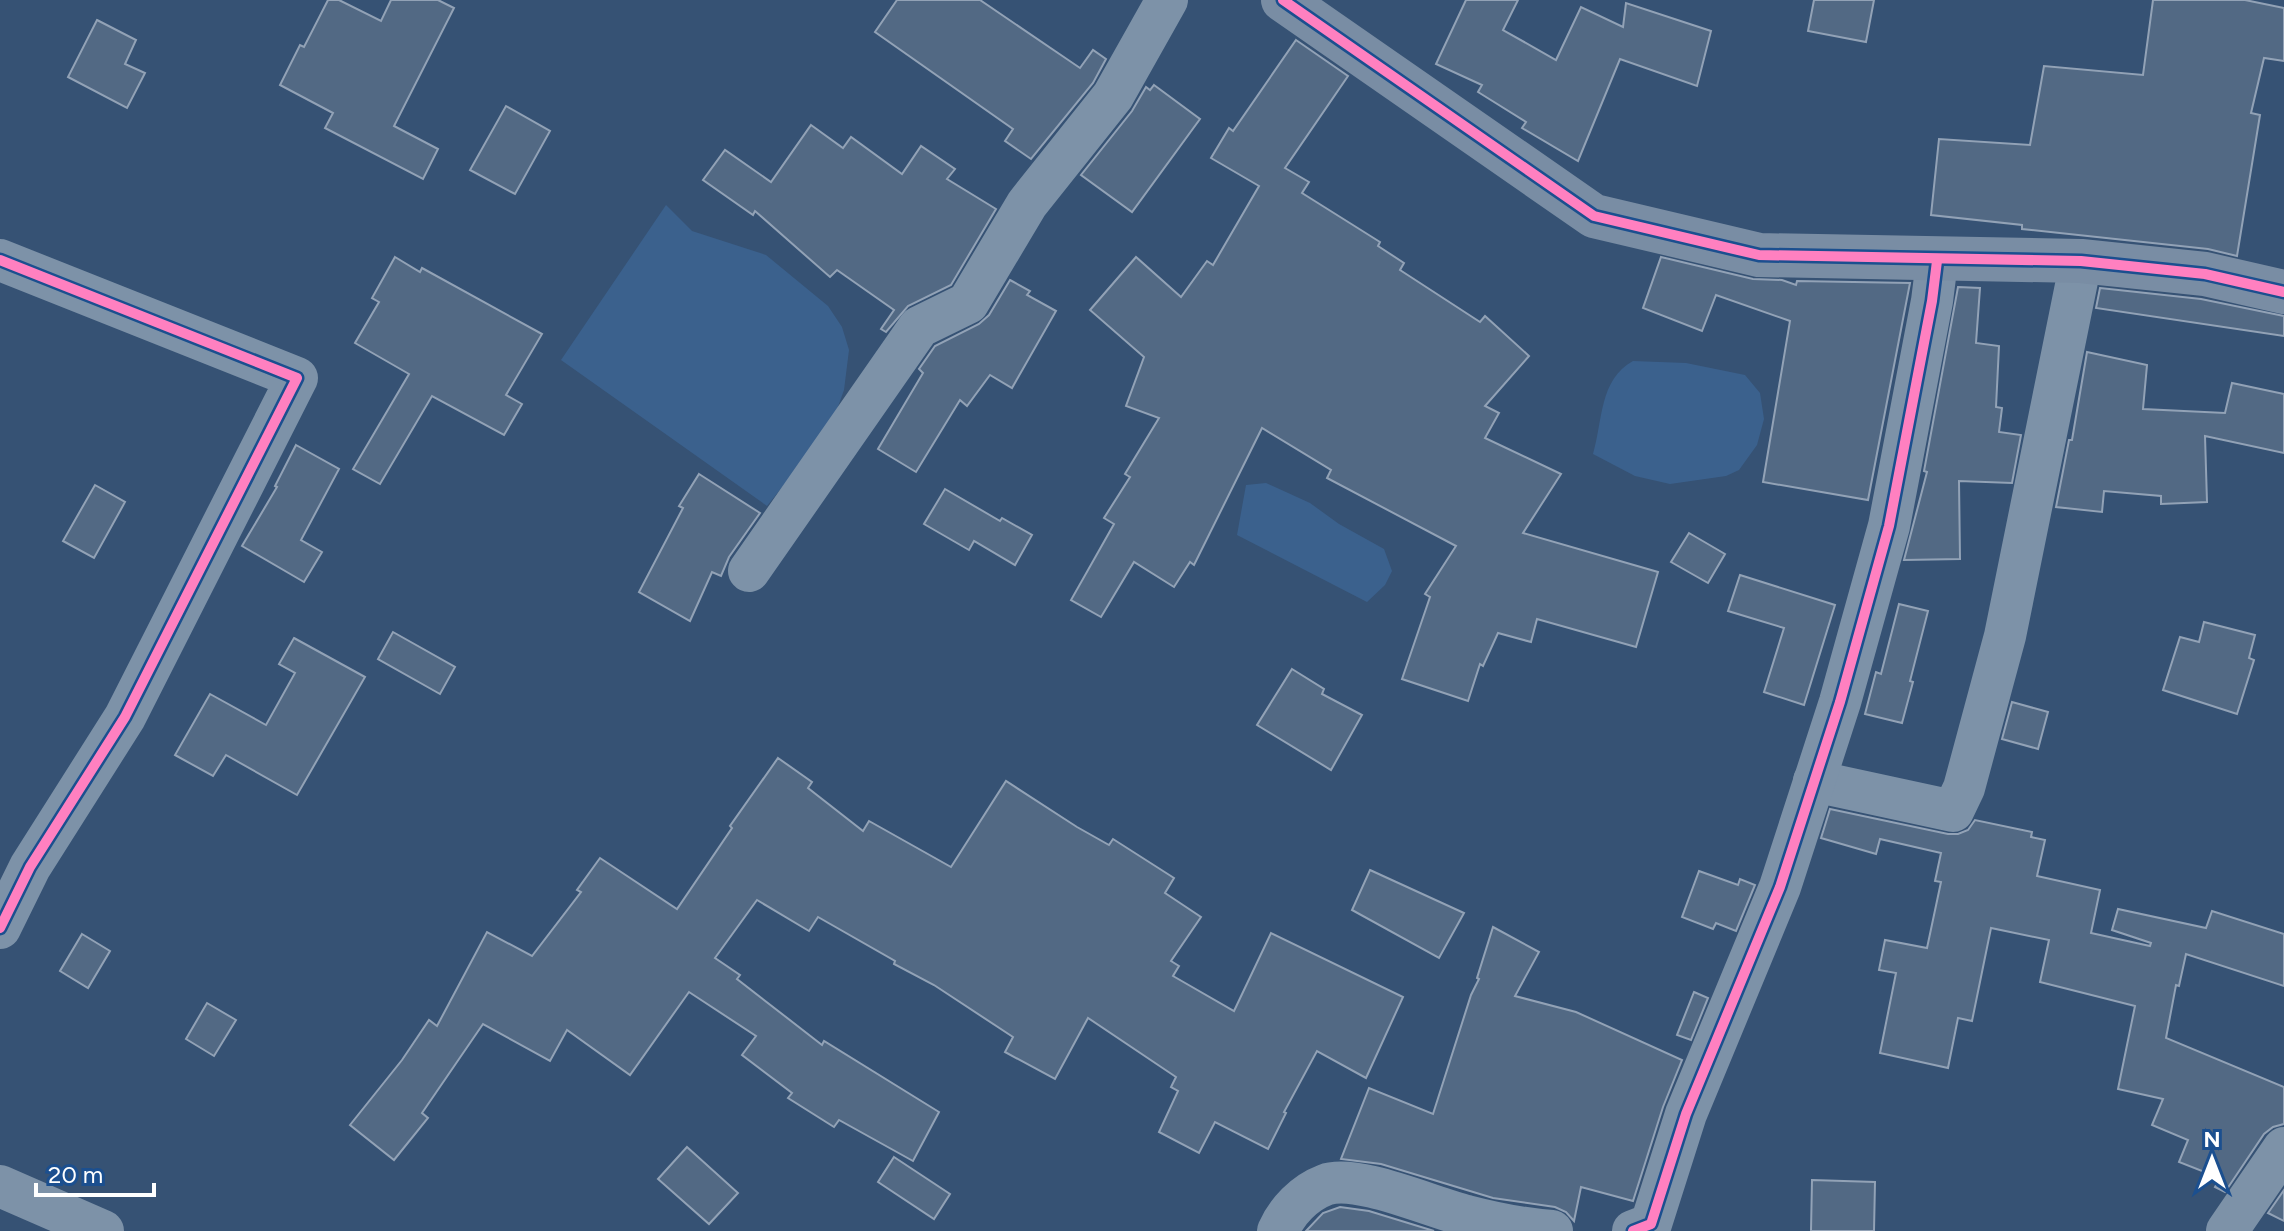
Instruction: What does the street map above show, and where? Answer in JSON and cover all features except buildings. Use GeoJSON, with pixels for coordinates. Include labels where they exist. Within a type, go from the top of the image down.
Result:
{"type":"FeatureCollection","features":[{"type":"Feature","properties":{"kind":"street"},"geometry":{"type":"LineString","coordinates":[[749,571],[919,327],[968,303],[1027,204],[1113,96],[1167,0]]}},
{"type":"Feature","properties":{"kind":"street"},"geometry":{"type":"LineString","coordinates":[[1283,0],[1594,216],[1759,255],[1937,261],[2081,261],[2205,274],[2284,292]]}},
{"type":"Feature","properties":{"kind":"street"},"geometry":{"type":"LineString","coordinates":[[0,260],[297,378],[125,717],[30,867],[0,928]]}},
{"type":"Feature","properties":{"kind":"street"},"geometry":{"type":"LineString","coordinates":[[1633,1231],[1651,1224],[1686,1114],[1780,887],[1840,702],[1889,526],[1937,261]]}},
{"type":"Feature","properties":{"kind":"street"},"geometry":{"type":"LineString","coordinates":[[1814,781],[1953,811],[1964,788],[2005,636],[2081,261]]}},
{"type":"Feature","properties":{"kind":"street"},"geometry":{"type":"LineString","coordinates":[[2227,1231],[2284,1148]]}},
{"type":"Feature","properties":{"kind":"street"},"geometry":{"type":"LineString","coordinates":[[1278,1231],[1284,1218],[1301,1199],[1326,1184],[1354,1182],[1467,1216],[1552,1231]]}},
{"type":"Feature","properties":{"kind":"street"},"geometry":{"type":"LineString","coordinates":[[6,1200],[103,1231]]}},
{"type":"Feature","properties":{"kind":"water"},"geometry":{"type":"Polygon","coordinates":[[[666,205],[692,231],[766,255],[828,306],[842,327],[849,350],[844,390],[831,426],[767,506],[561,360],[666,205]]]}},
{"type":"Feature","properties":{"kind":"water"},"geometry":{"type":"Polygon","coordinates":[[[1633,361],[1686,363],[1745,375],[1760,393],[1764,419],[1757,445],[1739,470],[1726,476],[1670,484],[1635,476],[1593,454],[1608,390],[1622,369],[1633,361]]]}},
{"type":"Feature","properties":{"kind":"water"},"geometry":{"type":"Polygon","coordinates":[[[1266,483],[1310,503],[1339,524],[1384,549],[1392,571],[1385,585],[1367,602],[1237,535],[1246,485],[1266,483]]]}},
{"type":"Feature","properties":{"kind":"cycle path"},"geometry":{"type":"LineString","coordinates":[[1283,0],[1594,216],[1759,255],[2081,261],[2205,274],[2284,292]]}},
{"type":"Feature","properties":{"kind":"cycle path"},"geometry":{"type":"LineString","coordinates":[[0,260],[297,378],[125,717],[30,867],[0,928]]}},
{"type":"Feature","properties":{"kind":"cycle path"},"geometry":{"type":"LineString","coordinates":[[1633,1231],[1651,1224],[1686,1114],[1780,887],[1840,702],[1889,526],[1937,261]]}}]}
